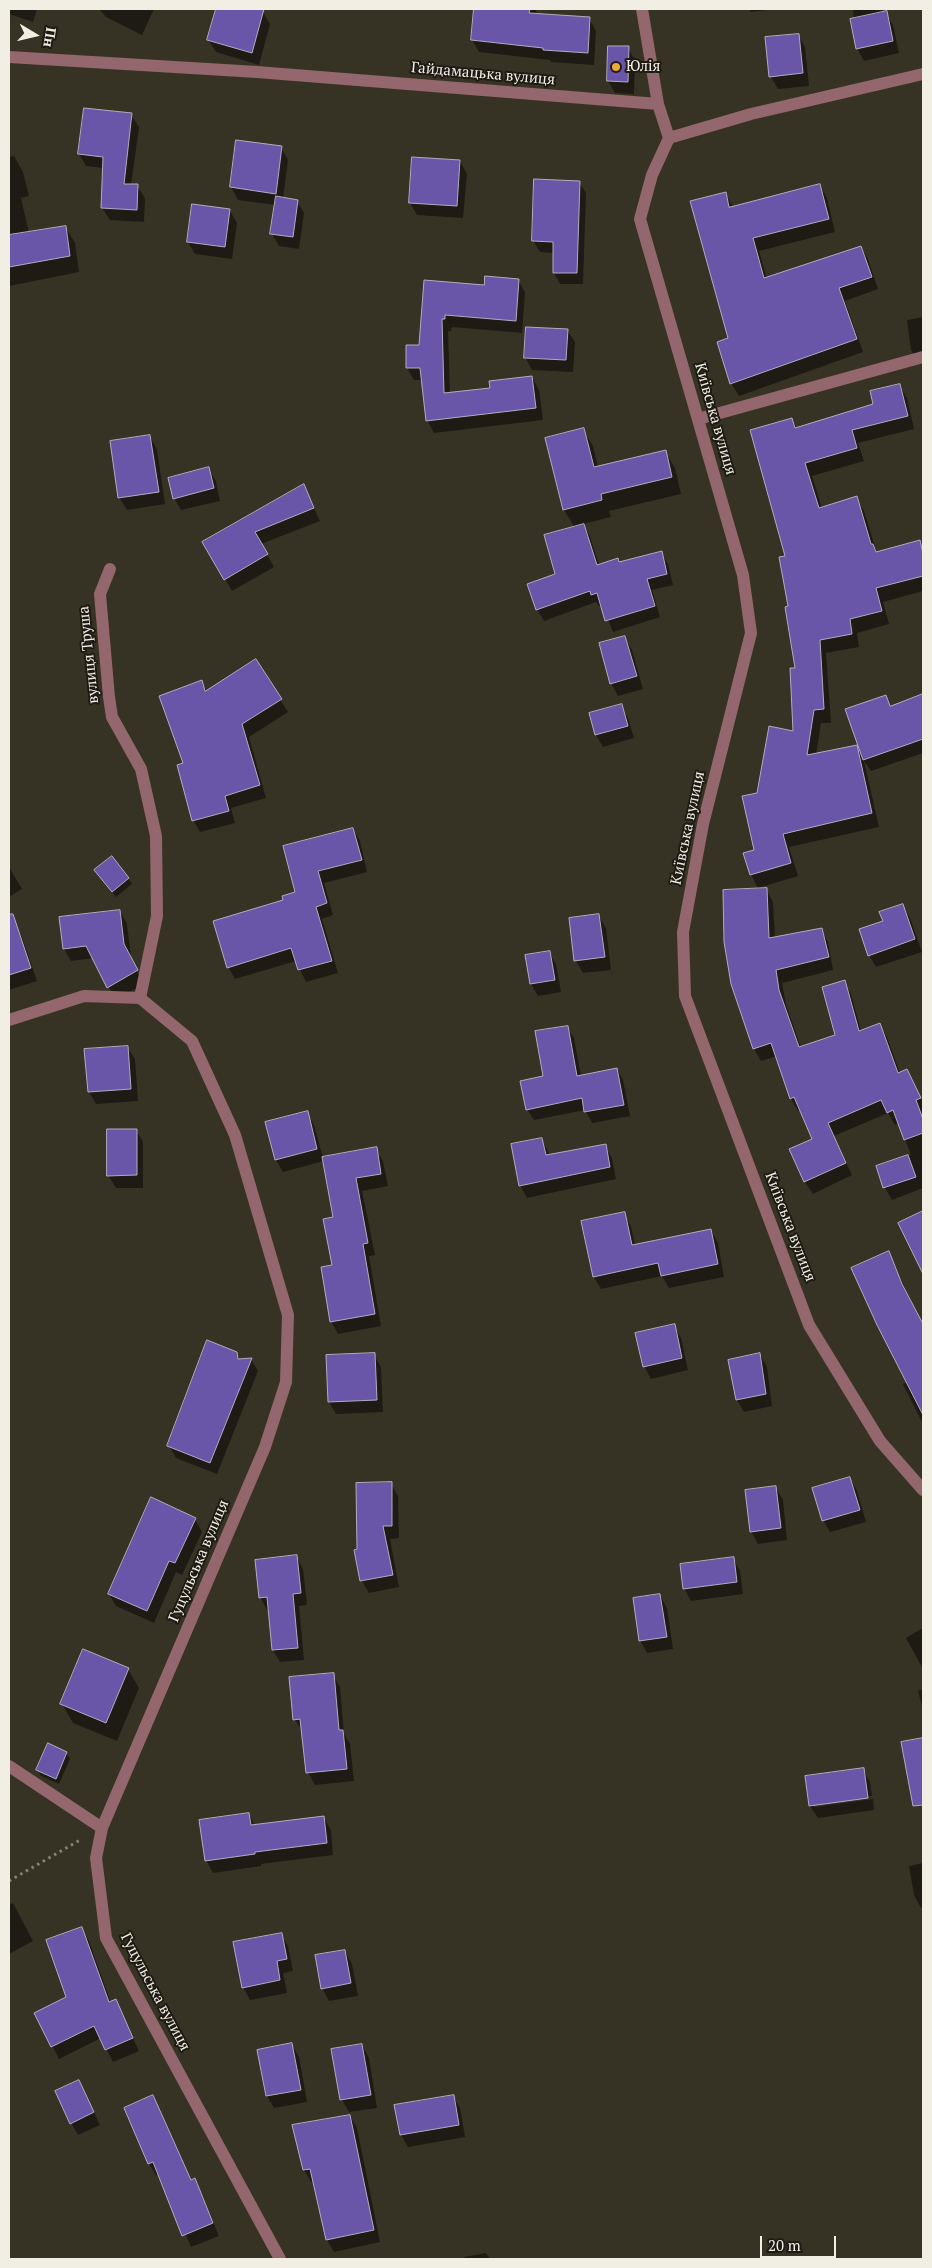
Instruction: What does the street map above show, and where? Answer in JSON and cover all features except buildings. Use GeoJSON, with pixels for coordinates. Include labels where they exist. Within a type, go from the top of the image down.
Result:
{"type":"FeatureCollection","features":[{"type":"Feature","properties":{"kind":"street"},"geometry":{"type":"LineString","coordinates":[[642,9],[658,104],[669,138],[752,114],[923,74]]}},
{"type":"Feature","properties":{"kind":"street","name":"Гайдамацька вулиця"},"geometry":{"type":"LineString","coordinates":[[9,57],[257,72],[658,104]]}},
{"type":"Feature","properties":{"kind":"street","name":"Київська вулиця"},"geometry":{"type":"LineString","coordinates":[[669,138],[652,175],[640,219],[744,575],[751,633],[703,824],[683,932],[685,996],[809,1325],[880,1441],[923,1490]]}},
{"type":"Feature","properties":{"kind":"street"},"geometry":{"type":"LineString","coordinates":[[698,419],[923,357]]}},
{"type":"Feature","properties":{"kind":"street","name":"вулиця Труша"},"geometry":{"type":"LineString","coordinates":[[110,569],[100,594],[112,717],[141,768],[156,836],[157,916],[140,998]]}},
{"type":"Feature","properties":{"kind":"street"},"geometry":{"type":"LineString","coordinates":[[9,1020],[84,996],[140,998]]}},
{"type":"Feature","properties":{"kind":"street","name":"Гуцульська вулиця"},"geometry":{"type":"LineString","coordinates":[[140,998],[192,1041],[235,1135],[288,1315],[286,1382],[266,1447],[102,1828],[96,1858],[106,1938],[280,2259]]}},
{"type":"Feature","properties":{"kind":"street"},"geometry":{"type":"LineString","coordinates":[[9,1766],[102,1828]]}},
{"type":"Feature","properties":{"kind":"path"},"geometry":{"type":"LineString","coordinates":[[9,1881],[102,1828]]}},
{"type":"Feature","properties":{"kind":"place","name":"Юлія"},"geometry":{"type":"Point","coordinates":[616,67]}}]}
